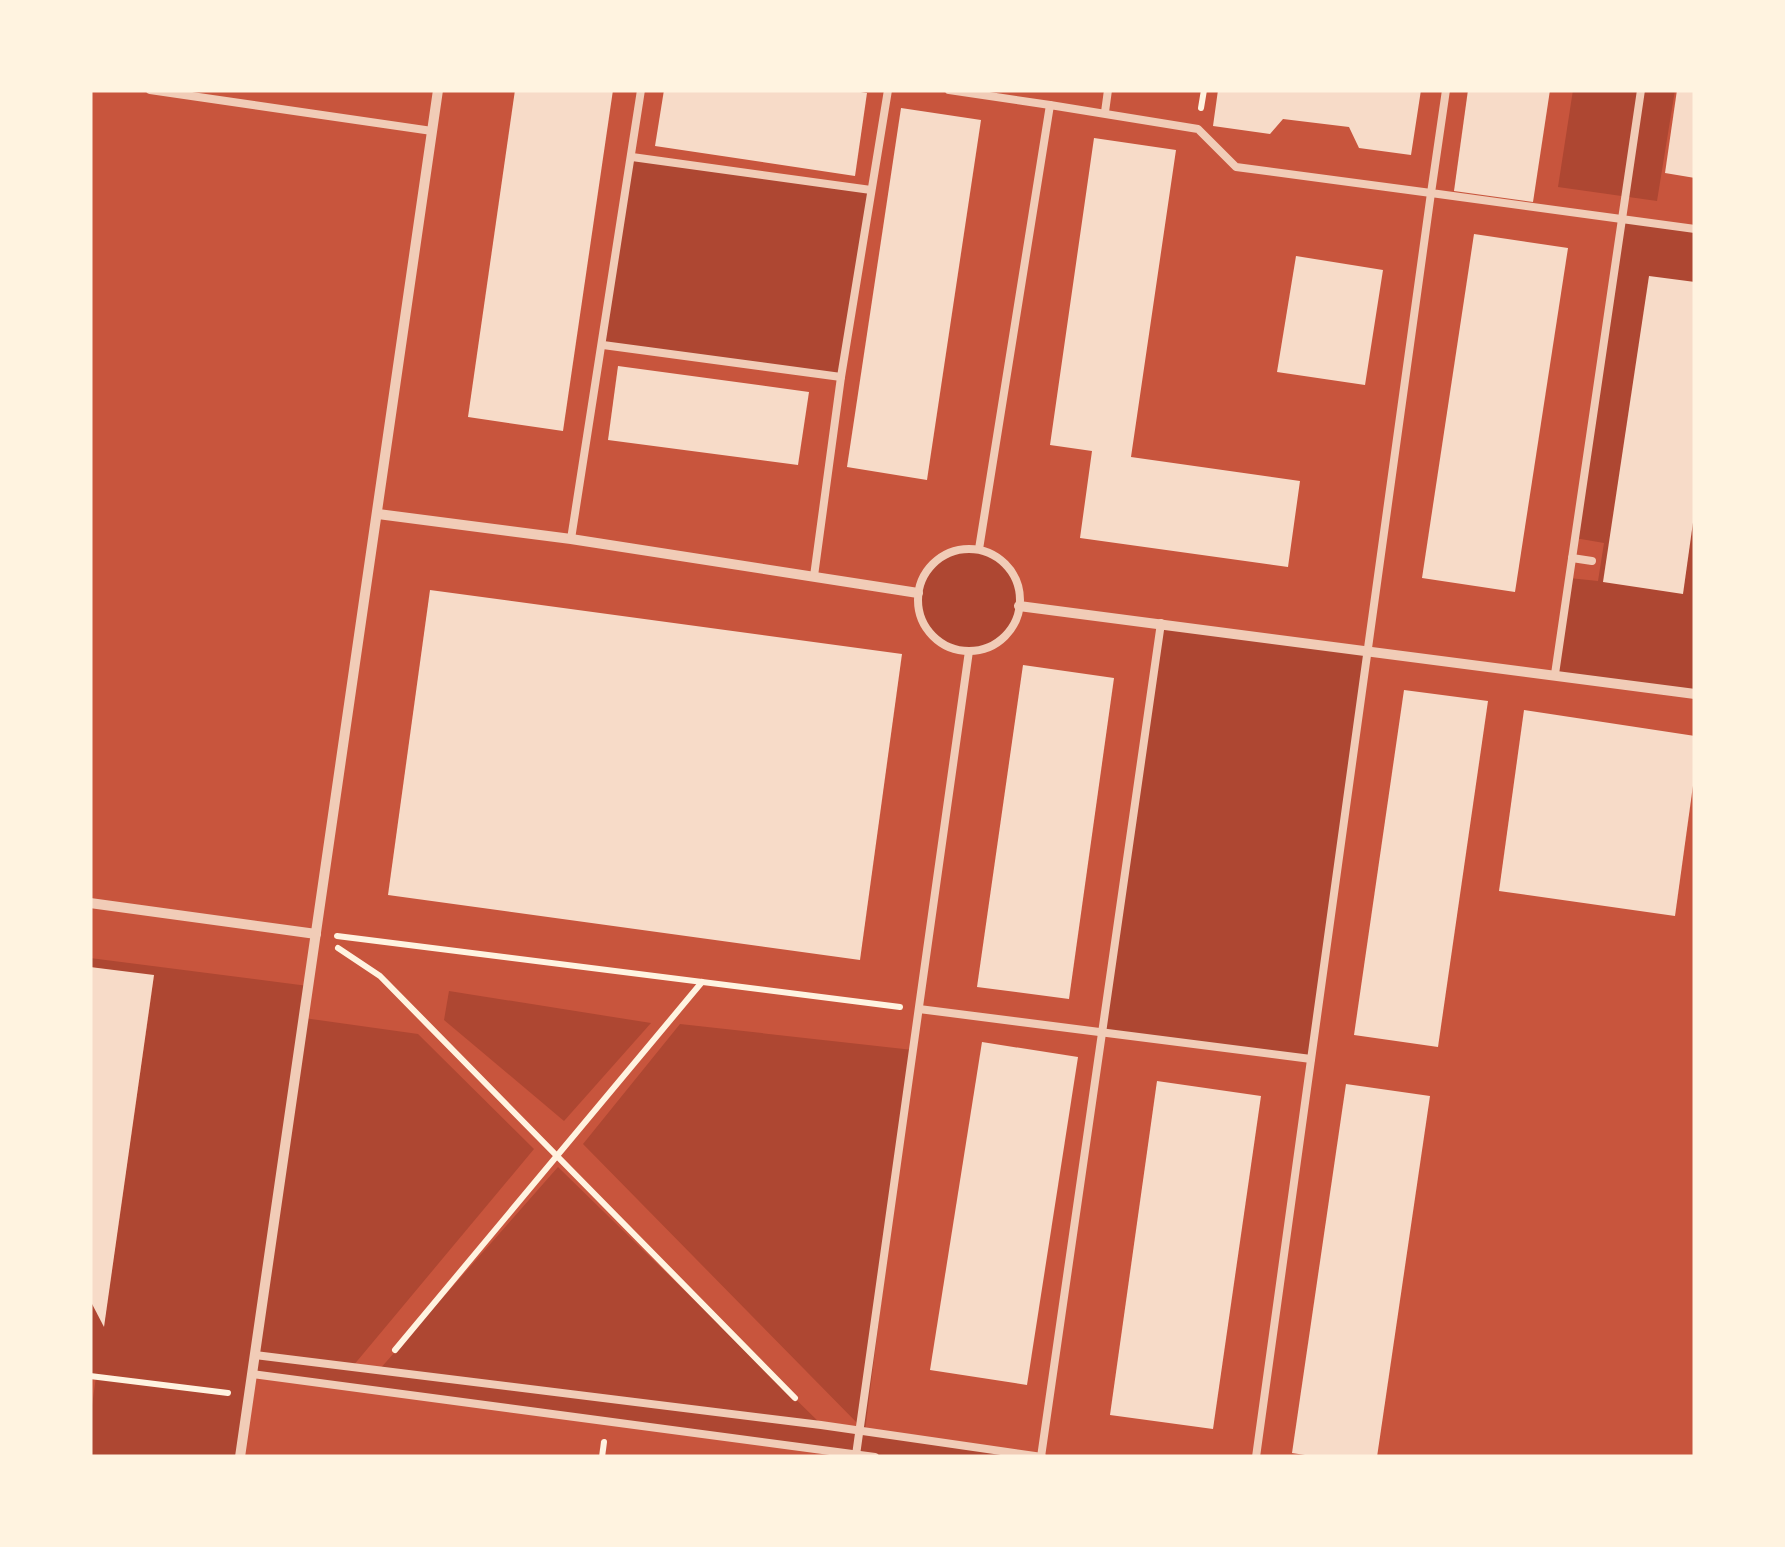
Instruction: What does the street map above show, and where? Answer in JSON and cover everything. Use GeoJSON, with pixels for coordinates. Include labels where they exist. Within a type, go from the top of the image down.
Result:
{"type":"FeatureCollection","features":[{"type":"Feature","properties":{"kind":"street"},"geometry":{"type":"LineString","coordinates":[[240,1457],[438,90]]}},
{"type":"Feature","properties":{"kind":"street"},"geometry":{"type":"LineString","coordinates":[[378,514],[571,539],[918,593]]}},
{"type":"Feature","properties":{"kind":"street"},"geometry":{"type":"LineString","coordinates":[[1020,606],[1695,694]]}},
{"type":"Feature","properties":{"kind":"street"},"geometry":{"type":"LineString","coordinates":[[90,903],[316,934]]}},
{"type":"Feature","properties":{"kind":"lane"},"geometry":{"type":"LineString","coordinates":[[150,90],[432,131]]}},
{"type":"Feature","properties":{"kind":"lane"},"geometry":{"type":"LineString","coordinates":[[571,539],[641,90]]}},
{"type":"Feature","properties":{"kind":"lane"},"geometry":{"type":"LineString","coordinates":[[814,576],[841,377],[888,90]]}},
{"type":"Feature","properties":{"kind":"lane"},"geometry":{"type":"LineString","coordinates":[[949,90],[1198,129],[1236,167],[1695,229]]}},
{"type":"Feature","properties":{"kind":"lane"},"geometry":{"type":"LineString","coordinates":[[1105,112],[1108,90]]}},
{"type":"Feature","properties":{"kind":"lane"},"geometry":{"type":"LineString","coordinates":[[1256,1457],[1446,90]]}},
{"type":"Feature","properties":{"kind":"lane"},"geometry":{"type":"LineString","coordinates":[[1554,674],[1640,90]]}},
{"type":"Feature","properties":{"kind":"lane"},"geometry":{"type":"LineString","coordinates":[[979,549],[1050,105]]}},
{"type":"Feature","properties":{"kind":"lane"},"geometry":{"type":"LineString","coordinates":[[632,156],[871,190]]}},
{"type":"Feature","properties":{"kind":"lane"},"geometry":{"type":"LineString","coordinates":[[603,345],[841,377]]}},
{"type":"Feature","properties":{"kind":"lane"},"geometry":{"type":"LineString","coordinates":[[965,548],[979,549],[994,555],[1014,575],[1020,606],[1014,623],[1000,640],[969,651],[933,636],[920,615],[918,593],[937,559],[965,548]]}},
{"type":"Feature","properties":{"kind":"lane"},"geometry":{"type":"LineString","coordinates":[[1572,558],[1592,561]]}},
{"type":"Feature","properties":{"kind":"lane"},"geometry":{"type":"LineString","coordinates":[[255,1355],[821,1425],[1042,1457],[1161,623]]}},
{"type":"Feature","properties":{"kind":"lane"},"geometry":{"type":"LineString","coordinates":[[856,1454],[969,651]]}},
{"type":"Feature","properties":{"kind":"lane"},"geometry":{"type":"LineString","coordinates":[[919,1009],[1311,1059]]}},
{"type":"Feature","properties":{"kind":"lane"},"geometry":{"type":"LineString","coordinates":[[252,1374],[876,1457]]}},
{"type":"Feature","properties":{"kind":"path"},"geometry":{"type":"LineString","coordinates":[[316,934],[919,1009]]}},
{"type":"Feature","properties":{"kind":"path"},"geometry":{"type":"LineString","coordinates":[[316,934],[380,976],[821,1425]]}},
{"type":"Feature","properties":{"kind":"path"},"geometry":{"type":"LineString","coordinates":[[379,1370],[702,982]]}},
{"type":"Feature","properties":{"kind":"path"},"geometry":{"type":"LineString","coordinates":[[90,1376],[249,1396]]}},
{"type":"Feature","properties":{"kind":"shaded area"},"geometry":{"type":"Polygon","coordinates":[[[1573,90],[1675,90],[1657,201],[1558,187],[1573,90]]]}},
{"type":"Feature","properties":{"kind":"shaded area"},"geometry":{"type":"Polygon","coordinates":[[[632,157],[871,190],[841,377],[603,345],[632,157]]]}},
{"type":"Feature","properties":{"kind":"shaded area"},"geometry":{"type":"Polygon","coordinates":[[[1622,220],[1695,229],[1695,694],[1555,674],[1569,578],[1598,581],[1604,543],[1575,538],[1622,220]]]}},
{"type":"Feature","properties":{"kind":"shaded area"},"geometry":{"type":"Polygon","coordinates":[[[969,549],[988,553],[1005,564],[1016,581],[1020,600],[1016,619],[1005,636],[988,647],[969,651],[950,647],[933,636],[922,619],[918,600],[922,581],[933,564],[950,553],[969,549]]]}},
{"type":"Feature","properties":{"kind":"shaded area"},"geometry":{"type":"Polygon","coordinates":[[[1161,623],[1370,649],[1311,1059],[1103,1032],[1161,623]]]}},
{"type":"Feature","properties":{"kind":"shaded area"},"geometry":{"type":"Polygon","coordinates":[[[90,958],[308,986],[304,1018],[418,1034],[534,1149],[353,1366],[379,1370],[558,1167],[822,1425],[863,1429],[583,1144],[680,1024],[913,1050],[865,1431],[1042,1457],[877,1457],[253,1374],[240,1457],[90,1457],[96,1377],[90,1376],[90,1300],[104,1325],[154,976],[90,967],[90,958]]]}},
{"type":"Feature","properties":{"kind":"shaded area"},"geometry":{"type":"Polygon","coordinates":[[[449,991],[651,1023],[564,1121],[444,1020],[449,991]]]}},
{"type":"Feature","properties":{"kind":"building"},"geometry":{"type":"Polygon","coordinates":[[[515,90],[613,90],[563,431],[468,417],[515,90]]]}},
{"type":"Feature","properties":{"kind":"building"},"geometry":{"type":"Polygon","coordinates":[[[664,90],[867,93],[855,176],[655,146],[664,90]]]}},
{"type":"Feature","properties":{"kind":"building"},"geometry":{"type":"Polygon","coordinates":[[[1218,90],[1421,90],[1411,155],[1359,148],[1349,127],[1283,119],[1270,134],[1213,126],[1218,90]]]}},
{"type":"Feature","properties":{"kind":"building"},"geometry":{"type":"Polygon","coordinates":[[[1468,90],[1550,90],[1533,202],[1454,191],[1468,90]]]}},
{"type":"Feature","properties":{"kind":"building"},"geometry":{"type":"Polygon","coordinates":[[[1677,90],[1695,90],[1695,178],[1665,173],[1677,90]]]}},
{"type":"Feature","properties":{"kind":"building"},"geometry":{"type":"Polygon","coordinates":[[[901,108],[981,120],[927,480],[847,467],[901,108]]]}},
{"type":"Feature","properties":{"kind":"building"},"geometry":{"type":"Polygon","coordinates":[[[1094,138],[1176,150],[1131,457],[1300,481],[1288,567],[1080,538],[1092,451],[1050,445],[1094,138]]]}},
{"type":"Feature","properties":{"kind":"building"},"geometry":{"type":"Polygon","coordinates":[[[1474,234],[1568,248],[1515,592],[1422,578],[1474,234]]]}},
{"type":"Feature","properties":{"kind":"building"},"geometry":{"type":"Polygon","coordinates":[[[1296,256],[1383,270],[1365,385],[1277,372],[1296,256]]]}},
{"type":"Feature","properties":{"kind":"building"},"geometry":{"type":"Polygon","coordinates":[[[1649,276],[1695,282],[1695,508],[1683,594],[1603,582],[1649,276]]]}},
{"type":"Feature","properties":{"kind":"building"},"geometry":{"type":"Polygon","coordinates":[[[618,366],[809,392],[798,465],[608,440],[618,366]]]}},
{"type":"Feature","properties":{"kind":"building"},"geometry":{"type":"Polygon","coordinates":[[[430,590],[902,654],[860,960],[388,895],[430,590]]]}},
{"type":"Feature","properties":{"kind":"building"},"geometry":{"type":"Polygon","coordinates":[[[1023,665],[1114,678],[1069,999],[977,987],[1023,665]]]}},
{"type":"Feature","properties":{"kind":"building"},"geometry":{"type":"Polygon","coordinates":[[[1404,690],[1488,701],[1438,1047],[1354,1035],[1404,690]]]}},
{"type":"Feature","properties":{"kind":"building"},"geometry":{"type":"Polygon","coordinates":[[[1524,710],[1695,736],[1695,771],[1675,916],[1499,891],[1524,710]]]}},
{"type":"Feature","properties":{"kind":"building"},"geometry":{"type":"Polygon","coordinates":[[[90,967],[154,975],[104,1327],[90,1300],[90,967]]]}},
{"type":"Feature","properties":{"kind":"building"},"geometry":{"type":"Polygon","coordinates":[[[982,1042],[1078,1057],[1027,1385],[930,1370],[982,1042]]]}},
{"type":"Feature","properties":{"kind":"building"},"geometry":{"type":"Polygon","coordinates":[[[1157,1081],[1261,1096],[1213,1429],[1110,1415],[1157,1081]]]}},
{"type":"Feature","properties":{"kind":"building"},"geometry":{"type":"Polygon","coordinates":[[[1346,1084],[1430,1096],[1377,1457],[1292,1453],[1346,1084]]]}}]}
